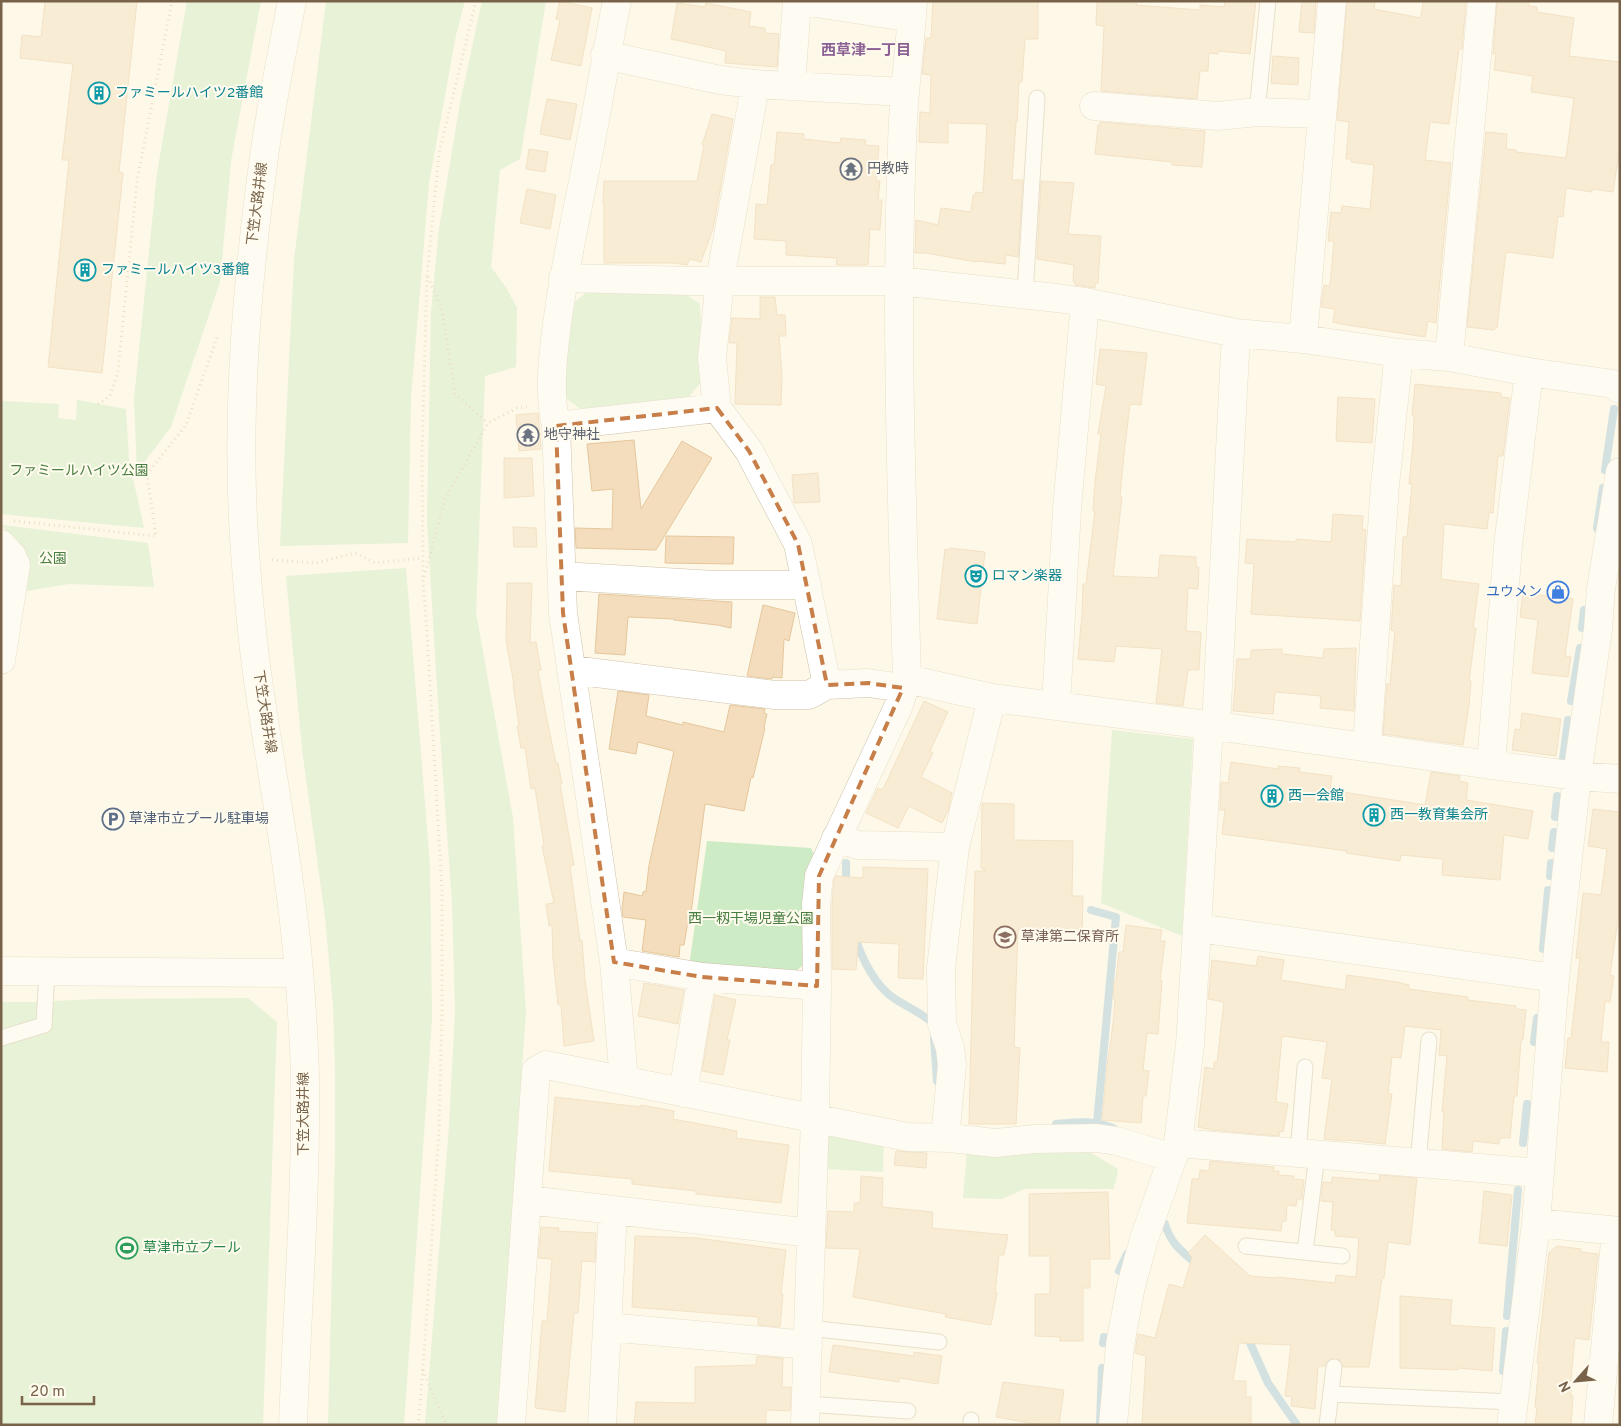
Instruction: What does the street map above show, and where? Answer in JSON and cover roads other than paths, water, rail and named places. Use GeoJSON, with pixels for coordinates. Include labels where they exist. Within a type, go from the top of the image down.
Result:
{"type":"FeatureCollection","features":[{"type":"Feature","properties":{"kind":"street","name":"下笠大路井線"},"geometry":{"type":"LineString","coordinates":[[292,1],[264,154],[250,280],[243,384],[242,457],[250,610],[291,894],[299,973],[305,1086],[302,1226],[293,1425]]}},
{"type":"Feature","properties":{"kind":"street"},"geometry":{"type":"LineString","coordinates":[[617,1],[563,278],[551,363],[549,413],[562,576],[563,613],[614,962],[624,1080]]}},
{"type":"Feature","properties":{"kind":"street"},"geometry":{"type":"LineString","coordinates":[[791,86],[797,1]]}},
{"type":"Feature","properties":{"kind":"street"},"geometry":{"type":"LineString","coordinates":[[803,1],[912,10],[902,144],[899,281],[905,684],[899,705],[819,876],[816,904],[817,986],[806,1414]]}},
{"type":"Feature","properties":{"kind":"street"},"geometry":{"type":"LineString","coordinates":[[1303,339],[1332,1]]}},
{"type":"Feature","properties":{"kind":"street"},"geometry":{"type":"LineString","coordinates":[[1449,357],[1482,1]]}},
{"type":"Feature","properties":{"kind":"street"},"geometry":{"type":"LineString","coordinates":[[605,55],[720,80],[754,84],[905,92]]}},
{"type":"Feature","properties":{"kind":"street"},"geometry":{"type":"LineString","coordinates":[[754,84],[720,280],[712,358],[717,408],[749,451],[798,544],[827,685]]}},
{"type":"Feature","properties":{"kind":"street"},"geometry":{"type":"LineString","coordinates":[[1094,106],[1218,116],[1257,112],[1322,114]]}},
{"type":"Feature","properties":{"kind":"street"},"geometry":{"type":"LineString","coordinates":[[563,278],[691,281],[899,281],[1025,294],[1085,302],[1236,333],[1303,339],[1449,357],[1528,372],[1613,384],[1620,389]]}},
{"type":"Feature","properties":{"kind":"street"},"geometry":{"type":"LineString","coordinates":[[1056,705],[1067,508],[1085,302]]}},
{"type":"Feature","properties":{"kind":"street"},"geometry":{"type":"LineString","coordinates":[[1113,1425],[1120,1345],[1131,1286],[1144,1239],[1175,1150],[1190,1045],[1213,726],[1236,333]]}},
{"type":"Feature","properties":{"kind":"street"},"geometry":{"type":"LineString","coordinates":[[1367,746],[1386,485],[1398,352]]}},
{"type":"Feature","properties":{"kind":"street"},"geometry":{"type":"LineString","coordinates":[[1491,765],[1508,546],[1528,372]]}},
{"type":"Feature","properties":{"kind":"street"},"geometry":{"type":"LineString","coordinates":[[549,413],[717,408]]}},
{"type":"Feature","properties":{"kind":"street"},"geometry":{"type":"LineString","coordinates":[[1512,1413],[1536,1223],[1555,978],[1577,776],[1598,629],[1610,590],[1620,472]]}},
{"type":"Feature","properties":{"kind":"street"},"geometry":{"type":"LineString","coordinates":[[1,660],[16,565],[6,532]]}},
{"type":"Feature","properties":{"kind":"street"},"geometry":{"type":"LineString","coordinates":[[562,576],[715,585],[807,585]]}},
{"type":"Feature","properties":{"kind":"street"},"geometry":{"type":"LineString","coordinates":[[572,670],[775,695],[809,695],[827,685],[905,684],[992,698],[1367,746],[1491,765],[1577,776],[1620,779]]}},
{"type":"Feature","properties":{"kind":"street"},"geometry":{"type":"LineString","coordinates":[[945,1138],[952,1065],[950,1048],[942,1024],[941,968],[955,847],[992,698]]}},
{"type":"Feature","properties":{"kind":"street"},"geometry":{"type":"LineString","coordinates":[[836,838],[858,845],[955,847]]}},
{"type":"Feature","properties":{"kind":"street"},"geometry":{"type":"LineString","coordinates":[[1197,928],[1555,978]]}},
{"type":"Feature","properties":{"kind":"street"},"geometry":{"type":"LineString","coordinates":[[614,962],[702,977],[817,986]]}},
{"type":"Feature","properties":{"kind":"street"},"geometry":{"type":"LineString","coordinates":[[1,971],[299,973]]}},
{"type":"Feature","properties":{"kind":"street"},"geometry":{"type":"LineString","coordinates":[[683,1093],[702,977]]}},
{"type":"Feature","properties":{"kind":"street"},"geometry":{"type":"LineString","coordinates":[[511,1425],[536,1071],[546,1065],[908,1137],[945,1138],[995,1143],[1035,1139],[1097,1138],[1175,1150],[1307,1154],[1540,1173]]}},
{"type":"Feature","properties":{"kind":"street"},"geometry":{"type":"LineString","coordinates":[[528,1200],[811,1233]]}},
{"type":"Feature","properties":{"kind":"street"},"geometry":{"type":"LineString","coordinates":[[602,1425],[613,1210]]}},
{"type":"Feature","properties":{"kind":"street"},"geometry":{"type":"LineString","coordinates":[[1536,1223],[1618,1231],[1598,1425]]}},
{"type":"Feature","properties":{"kind":"street"},"geometry":{"type":"LineString","coordinates":[[607,1328],[808,1337]]}},
{"type":"Feature","properties":{"kind":"lane"},"geometry":{"type":"LineString","coordinates":[[1257,112],[1268,1]]}},
{"type":"Feature","properties":{"kind":"lane"},"geometry":{"type":"LineString","coordinates":[[1025,294],[1037,98]]}},
{"type":"Feature","properties":{"kind":"lane"},"geometry":{"type":"LineString","coordinates":[[1,1038],[44,1024],[47,971]]}},
{"type":"Feature","properties":{"kind":"lane"},"geometry":{"type":"LineString","coordinates":[[1418,1163],[1429,1040]]}},
{"type":"Feature","properties":{"kind":"lane"},"geometry":{"type":"LineString","coordinates":[[1305,1067],[1307,1154],[1305,1252]]}},
{"type":"Feature","properties":{"kind":"lane"},"geometry":{"type":"LineString","coordinates":[[1246,1246],[1342,1256]]}},
{"type":"Feature","properties":{"kind":"lane"},"geometry":{"type":"LineString","coordinates":[[808,1337],[939,1342]]}},
{"type":"Feature","properties":{"kind":"lane"},"geometry":{"type":"LineString","coordinates":[[1328,1425],[1334,1368]]}},
{"type":"Feature","properties":{"kind":"lane"},"geometry":{"type":"LineString","coordinates":[[1331,1394],[1512,1413]]}},
{"type":"Feature","properties":{"kind":"lane"},"geometry":{"type":"LineString","coordinates":[[806,1414],[908,1411]]}},
{"type":"Feature","properties":{"kind":"waterway"},"geometry":{"type":"LineString","coordinates":[[1605,470],[1614,409]]}},
{"type":"Feature","properties":{"kind":"waterway"},"geometry":{"type":"LineString","coordinates":[[1597,528],[1603,488]]}},
{"type":"Feature","properties":{"kind":"waterway"},"geometry":{"type":"LineString","coordinates":[[1582,628],[1584,610]]}},
{"type":"Feature","properties":{"kind":"waterway"},"geometry":{"type":"LineString","coordinates":[[1571,701],[1580,648]]}},
{"type":"Feature","properties":{"kind":"waterway"},"geometry":{"type":"LineString","coordinates":[[1563,759],[1568,720]]}},
{"type":"Feature","properties":{"kind":"waterway"},"geometry":{"type":"LineString","coordinates":[[1555,817],[1557,796]]}},
{"type":"Feature","properties":{"kind":"waterway"},"geometry":{"type":"LineString","coordinates":[[1552,848],[1554,832]]}},
{"type":"Feature","properties":{"kind":"waterway"},"geometry":{"type":"LineString","coordinates":[[846,863],[846,886]]}},
{"type":"Feature","properties":{"kind":"waterway"},"geometry":{"type":"LineString","coordinates":[[1550,876],[1551,863]]}},
{"type":"Feature","properties":{"kind":"waterway"},"geometry":{"type":"LineString","coordinates":[[1543,949],[1548,890]]}},
{"type":"Feature","properties":{"kind":"waterway"},"geometry":{"type":"LineString","coordinates":[[1091,910],[1116,917],[1097,1123]]}},
{"type":"Feature","properties":{"kind":"waterway"},"geometry":{"type":"LineString","coordinates":[[855,937],[865,963],[881,987],[895,999],[928,1019],[933,1023],[933,1026]]}},
{"type":"Feature","properties":{"kind":"waterway"},"geometry":{"type":"LineString","coordinates":[[1534,1042],[1537,1018]]}},
{"type":"Feature","properties":{"kind":"waterway"},"geometry":{"type":"LineString","coordinates":[[934,1038],[937,1081]]}},
{"type":"Feature","properties":{"kind":"waterway"},"geometry":{"type":"LineString","coordinates":[[1523,1143],[1527,1104]]}},
{"type":"Feature","properties":{"kind":"waterway"},"geometry":{"type":"LineString","coordinates":[[1056,1124],[1078,1122],[1105,1125],[1113,1128]]}},
{"type":"Feature","properties":{"kind":"waterway"},"geometry":{"type":"LineString","coordinates":[[1507,1316],[1518,1190]]}},
{"type":"Feature","properties":{"kind":"waterway"},"geometry":{"type":"LineString","coordinates":[[1165,1224],[1174,1243],[1199,1266]]}},
{"type":"Feature","properties":{"kind":"waterway"},"geometry":{"type":"LineString","coordinates":[[1119,1271],[1127,1254]]}},
{"type":"Feature","properties":{"kind":"waterway"},"geometry":{"type":"LineString","coordinates":[[1503,1371],[1506,1331]]}},
{"type":"Feature","properties":{"kind":"waterway"},"geometry":{"type":"LineString","coordinates":[[1247,1336],[1268,1383],[1297,1425]]}},
{"type":"Feature","properties":{"kind":"waterway"},"geometry":{"type":"LineString","coordinates":[[1103,1343],[1104,1337]]}},
{"type":"Feature","properties":{"kind":"waterway"},"geometry":{"type":"LineString","coordinates":[[1100,1423],[1102,1368]]}},
{"type":"Feature","properties":{"kind":"place","name":"ファミールハイツ2番館"},"geometry":{"type":"Point","coordinates":[99,93]}},
{"type":"Feature","properties":{"kind":"place","name":"円教時"},"geometry":{"type":"Point","coordinates":[851,169]}},
{"type":"Feature","properties":{"kind":"place","name":"ファミールハイツ3番館"},"geometry":{"type":"Point","coordinates":[85,270]}},
{"type":"Feature","properties":{"kind":"place","name":"地守神社"},"geometry":{"type":"Point","coordinates":[528,435]}},
{"type":"Feature","properties":{"kind":"place","name":"ロマン楽器"},"geometry":{"type":"Point","coordinates":[976,576]}},
{"type":"Feature","properties":{"kind":"place","name":"ユウメン"},"geometry":{"type":"Point","coordinates":[1558,592]}},
{"type":"Feature","properties":{"kind":"place","name":"西一会館"},"geometry":{"type":"Point","coordinates":[1272,796]}},
{"type":"Feature","properties":{"kind":"place","name":"西一教育集会所"},"geometry":{"type":"Point","coordinates":[1374,815]}},
{"type":"Feature","properties":{"kind":"place","name":"草津市立プール駐車場"},"geometry":{"type":"Point","coordinates":[113,819]}},
{"type":"Feature","properties":{"kind":"place","name":"草津第二保育所"},"geometry":{"type":"Point","coordinates":[1005,937]}},
{"type":"Feature","properties":{"kind":"place","name":"草津市立プール"},"geometry":{"type":"Point","coordinates":[127,1248]}},
{"type":"Feature","properties":{"kind":"district","name":"西草津一丁目"},"geometry":{"type":"Point","coordinates":[866,51]}},
{"type":"Feature","properties":{"kind":"park label","name":"ファミールハイツ公園"},"geometry":{"type":"Point","coordinates":[79,471]}},
{"type":"Feature","properties":{"kind":"park label","name":"公園"},"geometry":{"type":"Point","coordinates":[53,559]}},
{"type":"Feature","properties":{"kind":"park label","name":"西一籾干場児童公園"},"geometry":{"type":"Point","coordinates":[751,919]}}]}
